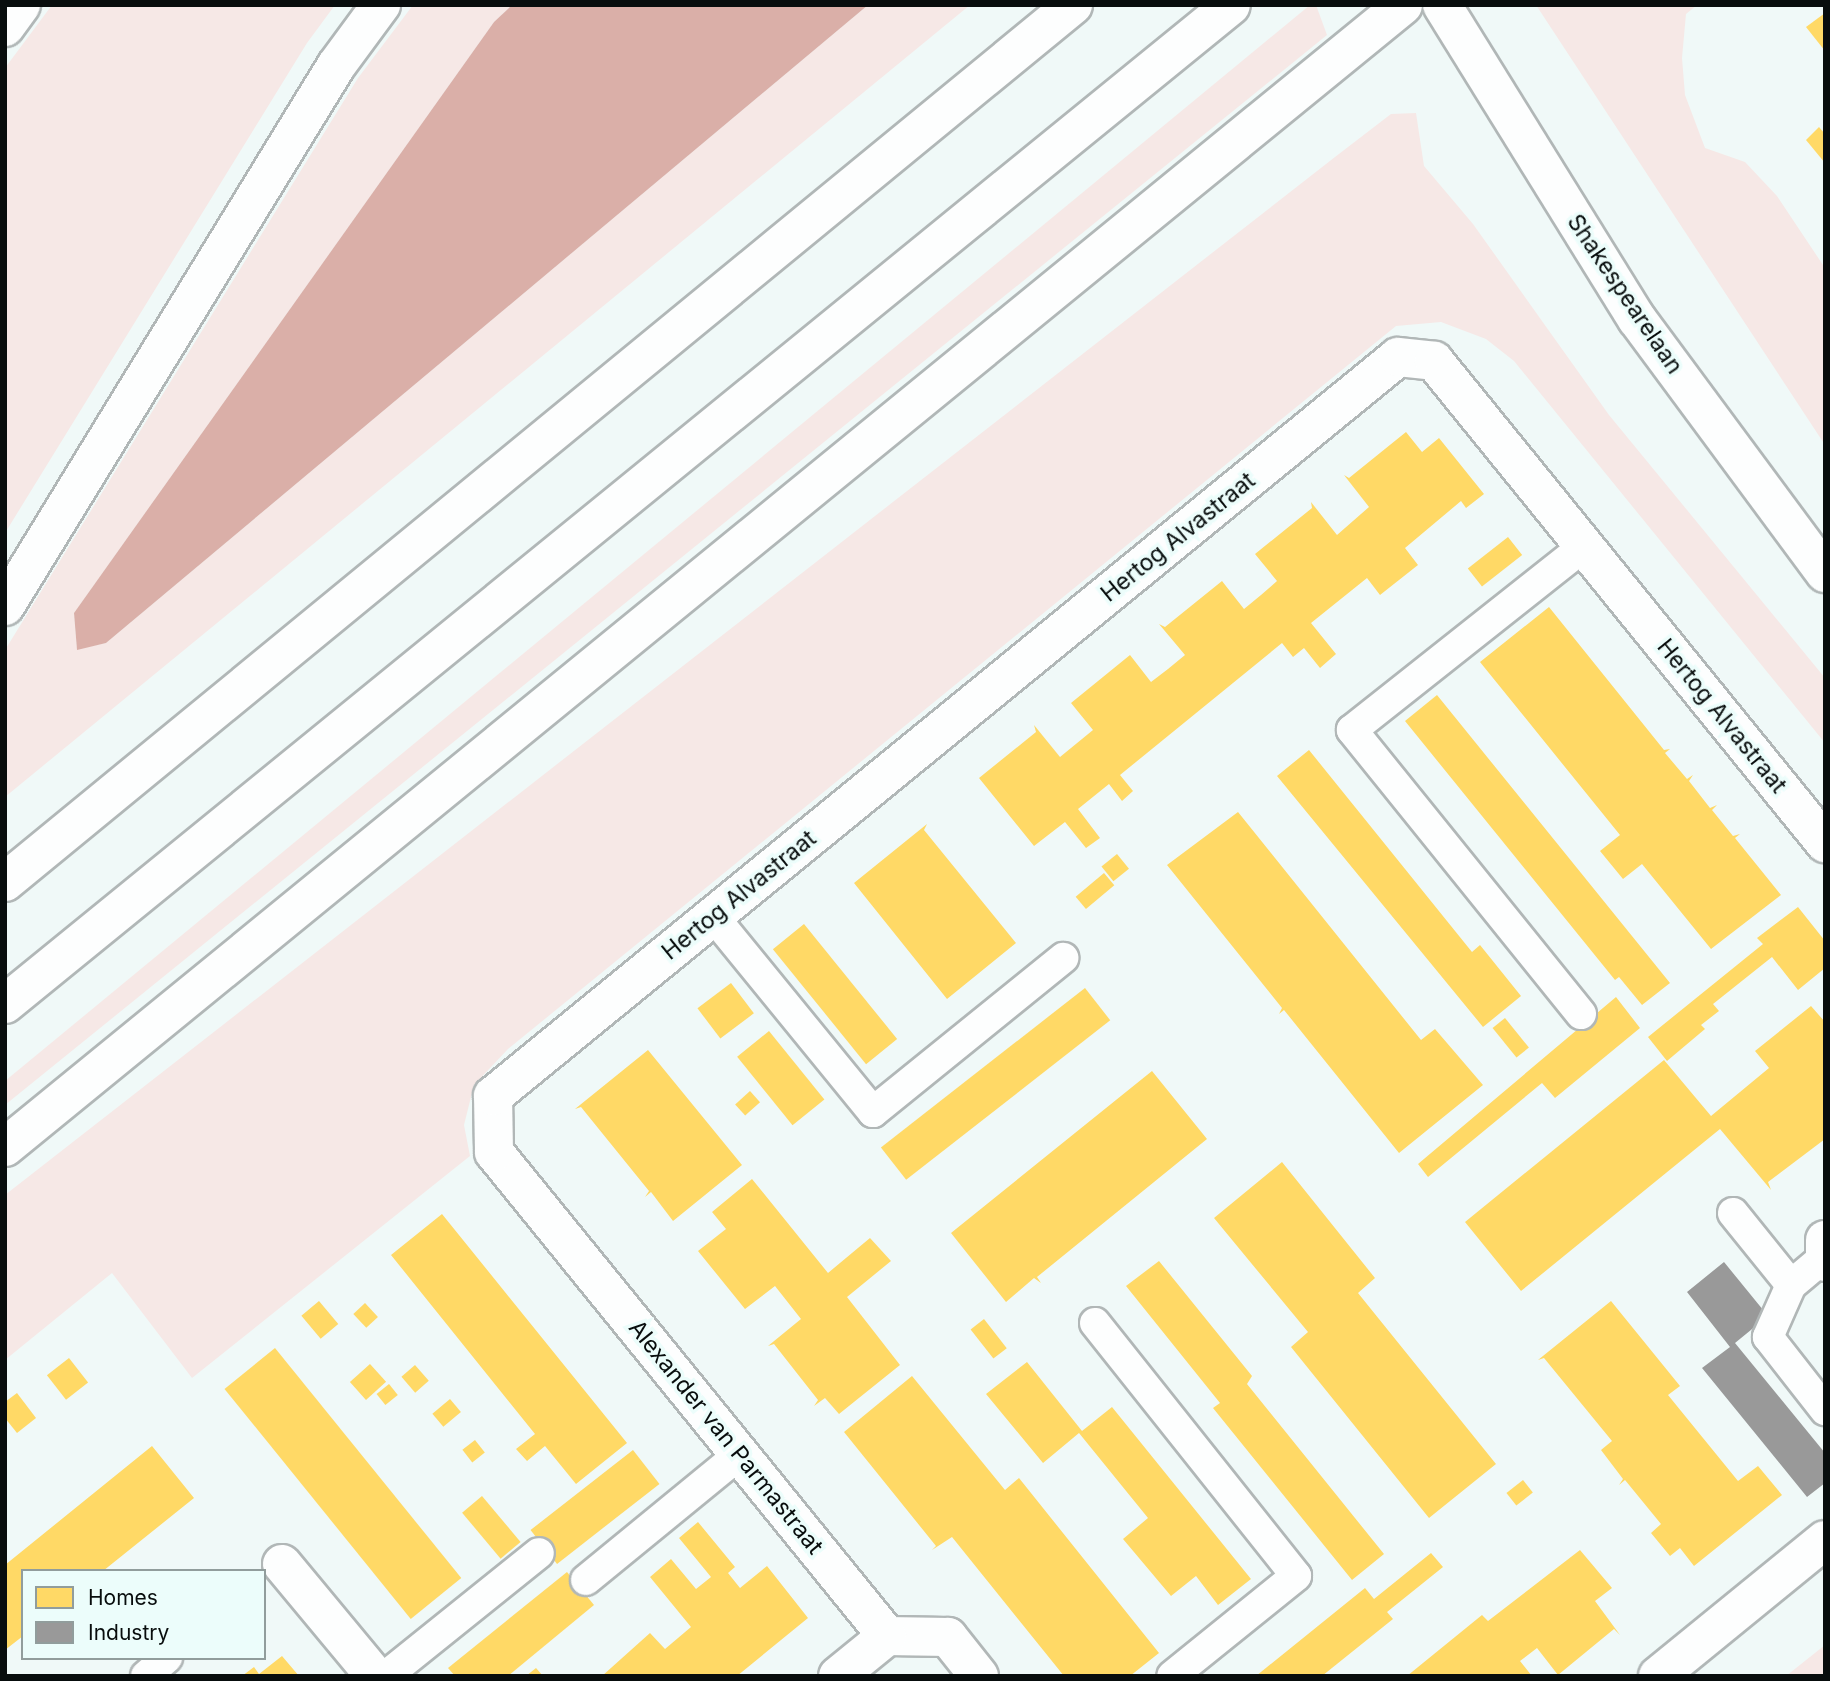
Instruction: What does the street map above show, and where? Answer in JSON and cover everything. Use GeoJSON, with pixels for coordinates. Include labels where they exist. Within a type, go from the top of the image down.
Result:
{"type":"FeatureCollection","features":[{"type":"Feature","properties":{"kind":"main road"},"geometry":{"type":"LineString","coordinates":[[5,27],[22,5]]}},
{"type":"Feature","properties":{"kind":"main road"},"geometry":{"type":"LineString","coordinates":[[5,606],[336,65],[382,5]]}},
{"type":"Feature","properties":{"kind":"main road"},"geometry":{"type":"LineString","coordinates":[[5,882],[1073,5]]}},
{"type":"Feature","properties":{"kind":"main road"},"geometry":{"type":"LineString","coordinates":[[5,1004],[1231,5]]}},
{"type":"Feature","properties":{"kind":"main road"},"geometry":{"type":"LineString","coordinates":[[5,1147],[1403,5]]}},
{"type":"Feature","properties":{"kind":"main road","name":"Shakespearelaan"},"geometry":{"type":"LineString","coordinates":[[1442,5],[1637,319],[1825,573]]}},
{"type":"Feature","properties":{"kind":"main road","name":"Hertog Alvastraat"},"geometry":{"type":"LineString","coordinates":[[494,1152],[493,1096],[1398,357],[1434,361],[1825,843]]}},
{"type":"Feature","properties":{"kind":"main road","name":"Alexander van Parmastraat"},"geometry":{"type":"LineString","coordinates":[[494,1152],[887,1636]]}},
{"type":"Feature","properties":{"kind":"main road"},"geometry":{"type":"LineString","coordinates":[[1658,1676],[1825,1540]]}},
{"type":"Feature","properties":{"kind":"main road"},"geometry":{"type":"LineString","coordinates":[[273,1571],[375,1676]]}},
{"type":"Feature","properties":{"kind":"main road"},"geometry":{"type":"LineString","coordinates":[[838,1676],[887,1636],[948,1637],[979,1676]]}},
{"type":"Feature","properties":{"kind":"lane"},"geometry":{"type":"LineString","coordinates":[[1581,1014],[1352,730],[1584,546]]}},
{"type":"Feature","properties":{"kind":"lane"},"geometry":{"type":"LineString","coordinates":[[713,916],[873,1112],[1063,958]]}},
{"type":"Feature","properties":{"kind":"lane"},"geometry":{"type":"LineString","coordinates":[[1733,1213],[1791,1285]]}},
{"type":"Feature","properties":{"kind":"lane"},"geometry":{"type":"LineString","coordinates":[[1824,1254],[1791,1285],[1768,1336],[1825,1410]]}},
{"type":"Feature","properties":{"kind":"lane"},"geometry":{"type":"LineString","coordinates":[[1095,1323],[1296,1576],[1172,1676]]}},
{"type":"Feature","properties":{"kind":"lane"},"geometry":{"type":"LineString","coordinates":[[586,1580],[740,1454]]}},
{"type":"Feature","properties":{"kind":"lane"},"geometry":{"type":"LineString","coordinates":[[386,1676],[539,1553]]}},
{"type":"Feature","properties":{"kind":"lane"},"geometry":{"type":"LineString","coordinates":[[146,1676],[165,1660]]}},
{"type":"Feature","properties":{"kind":"shaded area"},"geometry":{"type":"Polygon","coordinates":[[[52,5],[335,5],[307,43],[5,533],[5,68],[52,5]]]}},
{"type":"Feature","properties":{"kind":"shaded area"},"geometry":{"type":"Polygon","coordinates":[[[413,5],[512,5],[494,22],[74,613],[77,649],[106,643],[868,5],[970,5],[5,797],[5,650],[358,78],[413,5]]]}},
{"type":"Feature","properties":{"kind":"shaded area"},"geometry":{"type":"Polygon","coordinates":[[[512,5],[868,5],[106,643],[77,650],[74,613],[494,22],[512,5]]]}},
{"type":"Feature","properties":{"kind":"shaded area"},"geometry":{"type":"Polygon","coordinates":[[[1310,5],[1316,5],[1327,35],[5,1105],[5,1081],[1310,5]]]}},
{"type":"Feature","properties":{"kind":"shaded area"},"geometry":{"type":"Polygon","coordinates":[[[1536,5],[1697,5],[1686,14],[1682,58],[1685,95],[1705,148],[1745,162],[1777,196],[1825,268],[1825,445],[1536,5]]]}},
{"type":"Feature","properties":{"kind":"shaded area"},"geometry":{"type":"Polygon","coordinates":[[[1416,113],[1424,166],[1473,224],[1609,415],[1825,678],[1825,743],[1514,361],[1486,339],[1441,322],[1396,326],[508,1049],[474,1085],[464,1125],[470,1156],[192,1378],[112,1273],[5,1360],[5,1195],[1391,114],[1416,113]]]}},
{"type":"Feature","properties":{"kind":"shaded area"},"geometry":{"type":"Polygon","coordinates":[[[1825,1645],[1825,1676],[1786,1676],[1825,1645]]]}},
{"type":"Feature","properties":{"kind":"building: Homes"},"geometry":{"type":"Polygon","coordinates":[[[1825,13],[1825,51],[1806,27],[1825,13]]]}},
{"type":"Feature","properties":{"kind":"building: Homes"},"geometry":{"type":"Polygon","coordinates":[[[1819,127],[1825,134],[1825,163],[1806,140],[1819,127]]]}},
{"type":"Feature","properties":{"kind":"building: Homes"},"geometry":{"type":"Polygon","coordinates":[[[1406,432],[1422,452],[1439,438],[1484,494],[1466,508],[1461,501],[1405,548],[1418,565],[1380,595],[1367,578],[1311,623],[1336,654],[1320,668],[1304,648],[1293,657],[1282,643],[1120,775],[1133,791],[1122,801],[1109,784],[1078,809],[1100,838],[1086,848],[1065,822],[1034,846],[979,778],[1036,732],[1034,725],[1060,757],[1093,730],[1071,703],[1130,655],[1151,682],[1168,669],[1185,655],[1159,624],[1165,627],[1222,581],[1244,609],[1261,595],[1277,581],[1255,554],[1312,508],[1311,502],[1337,535],[1369,507],[1344,475],[1349,478],[1406,432]]]}},
{"type":"Feature","properties":{"kind":"building: Homes"},"geometry":{"type":"Polygon","coordinates":[[[1508,537],[1522,555],[1482,587],[1468,568],[1508,537]]]}},
{"type":"Feature","properties":{"kind":"building: Homes"},"geometry":{"type":"Polygon","coordinates":[[[1549,607],[1664,750],[1670,749],[1665,753],[1687,779],[1693,775],[1689,781],[1710,808],[1717,805],[1712,810],[1733,836],[1740,834],[1735,838],[1781,895],[1711,949],[1642,864],[1623,879],[1600,851],[1620,835],[1480,662],[1549,607]]]}},
{"type":"Feature","properties":{"kind":"building: Homes"},"geometry":{"type":"Polygon","coordinates":[[[1437,695],[1670,983],[1642,1005],[1619,977],[1615,980],[1405,721],[1437,695]]]}},
{"type":"Feature","properties":{"kind":"building: Homes"},"geometry":{"type":"Polygon","coordinates":[[[1309,750],[1472,952],[1480,945],[1521,996],[1483,1027],[1277,776],[1309,750]]]}},
{"type":"Feature","properties":{"kind":"building: Homes"},"geometry":{"type":"Polygon","coordinates":[[[1238,812],[1421,1040],[1435,1029],[1483,1085],[1399,1153],[1284,1010],[1279,1014],[1282,1008],[1167,865],[1238,812]]]}},
{"type":"Feature","properties":{"kind":"building: Homes"},"geometry":{"type":"Polygon","coordinates":[[[927,824],[924,830],[1016,943],[947,999],[854,883],[927,824]]]}},
{"type":"Feature","properties":{"kind":"building: Homes"},"geometry":{"type":"Polygon","coordinates":[[[1117,854],[1129,869],[1113,881],[1101,867],[1117,854]]]}},
{"type":"Feature","properties":{"kind":"building: Homes"},"geometry":{"type":"Polygon","coordinates":[[[1104,873],[1114,885],[1086,909],[1076,897],[1104,873]]]}},
{"type":"Feature","properties":{"kind":"building: Homes"},"geometry":{"type":"Polygon","coordinates":[[[1798,907],[1825,941],[1825,968],[1798,990],[1772,957],[1713,1004],[1719,1011],[1701,1025],[1705,1029],[1667,1061],[1648,1037],[1763,944],[1757,938],[1798,907]]]}},
{"type":"Feature","properties":{"kind":"building: Homes"},"geometry":{"type":"Polygon","coordinates":[[[804,924],[897,1039],[866,1064],[773,949],[804,924]]]}},
{"type":"Feature","properties":{"kind":"building: Homes"},"geometry":{"type":"Polygon","coordinates":[[[731,983],[754,1013],[720,1039],[697,1008],[731,983]]]}},
{"type":"Feature","properties":{"kind":"building: Homes"},"geometry":{"type":"Polygon","coordinates":[[[1085,988],[1110,1020],[906,1180],[881,1147],[1085,988]]]}},
{"type":"Feature","properties":{"kind":"building: Homes"},"geometry":{"type":"Polygon","coordinates":[[[1616,997],[1640,1028],[1555,1098],[1542,1083],[1428,1177],[1418,1164],[1616,997]]]}},
{"type":"Feature","properties":{"kind":"building: Homes"},"geometry":{"type":"Polygon","coordinates":[[[1811,1006],[1825,1022],[1825,1139],[1768,1182],[1771,1190],[1720,1129],[1521,1291],[1465,1222],[1664,1060],[1711,1116],[1769,1068],[1755,1051],[1811,1006]]]}},
{"type":"Feature","properties":{"kind":"building: Homes"},"geometry":{"type":"Polygon","coordinates":[[[1505,1018],[1529,1048],[1516,1058],[1493,1028],[1505,1018]]]}},
{"type":"Feature","properties":{"kind":"building: Homes"},"geometry":{"type":"Polygon","coordinates":[[[769,1031],[824,1099],[793,1125],[737,1057],[769,1031]]]}},
{"type":"Feature","properties":{"kind":"building: Homes"},"geometry":{"type":"Polygon","coordinates":[[[648,1050],[742,1165],[673,1221],[651,1192],[645,1197],[649,1191],[581,1107],[575,1109],[648,1050]]]}},
{"type":"Feature","properties":{"kind":"building: Homes"},"geometry":{"type":"Polygon","coordinates":[[[1152,1071],[1207,1139],[1037,1277],[1041,1283],[1034,1278],[1006,1302],[951,1233],[1152,1071]]]}},
{"type":"Feature","properties":{"kind":"building: Homes"},"geometry":{"type":"Polygon","coordinates":[[[750,1091],[760,1102],[745,1116],[735,1104],[750,1091]]]}},
{"type":"Feature","properties":{"kind":"building: Homes"},"geometry":{"type":"Polygon","coordinates":[[[1282,1162],[1375,1278],[1358,1293],[1496,1464],[1429,1518],[1291,1347],[1308,1332],[1214,1218],[1282,1162]]]}},
{"type":"Feature","properties":{"kind":"building: Homes"},"geometry":{"type":"Polygon","coordinates":[[[752,1179],[828,1273],[870,1238],[891,1261],[847,1297],[900,1365],[839,1414],[825,1398],[814,1406],[818,1400],[774,1344],[768,1346],[801,1319],[775,1286],[745,1309],[698,1251],[726,1229],[712,1212],[752,1179]]]}},
{"type":"Feature","properties":{"kind":"building: Homes"},"geometry":{"type":"Polygon","coordinates":[[[442,1214],[627,1443],[576,1484],[545,1446],[527,1461],[516,1449],[535,1434],[391,1255],[442,1214]]]}},
{"type":"Feature","properties":{"kind":"building: Homes"},"geometry":{"type":"Polygon","coordinates":[[[1159,1261],[1252,1376],[1247,1384],[1384,1554],[1352,1580],[1213,1408],[1220,1403],[1126,1286],[1159,1261]]]}},
{"type":"Feature","properties":{"kind":"building: Homes"},"geometry":{"type":"Polygon","coordinates":[[[319,1301],[338,1324],[321,1339],[301,1316],[319,1301]]]}},
{"type":"Feature","properties":{"kind":"building: Homes"},"geometry":{"type":"Polygon","coordinates":[[[1611,1301],[1680,1386],[1668,1395],[1738,1481],[1758,1466],[1782,1495],[1694,1566],[1680,1548],[1670,1556],[1651,1533],[1661,1524],[1625,1480],[1619,1485],[1623,1479],[1601,1450],[1612,1441],[1544,1358],[1538,1360],[1611,1301]]]}},
{"type":"Feature","properties":{"kind":"building: Homes"},"geometry":{"type":"Polygon","coordinates":[[[365,1303],[378,1317],[366,1328],[353,1314],[365,1303]]]}},
{"type":"Feature","properties":{"kind":"building: Homes"},"geometry":{"type":"Polygon","coordinates":[[[984,1319],[1007,1348],[993,1359],[971,1329],[984,1319]]]}},
{"type":"Feature","properties":{"kind":"building: Homes"},"geometry":{"type":"Polygon","coordinates":[[[275,1348],[461,1578],[411,1619],[224,1389],[275,1348]]]}},
{"type":"Feature","properties":{"kind":"building: Homes"},"geometry":{"type":"Polygon","coordinates":[[[69,1358],[88,1382],[66,1400],[47,1375],[69,1358]]]}},
{"type":"Feature","properties":{"kind":"building: Homes"},"geometry":{"type":"Polygon","coordinates":[[[1027,1362],[1082,1431],[1112,1407],[1251,1579],[1218,1605],[1196,1576],[1171,1596],[1123,1539],[1148,1518],[1079,1433],[1043,1463],[986,1394],[1027,1362]]]}},
{"type":"Feature","properties":{"kind":"building: Homes"},"geometry":{"type":"Polygon","coordinates":[[[370,1364],[386,1382],[366,1400],[350,1382],[370,1364]]]}},
{"type":"Feature","properties":{"kind":"building: Homes"},"geometry":{"type":"Polygon","coordinates":[[[415,1365],[429,1381],[415,1393],[401,1377],[415,1365]]]}},
{"type":"Feature","properties":{"kind":"building: Homes"},"geometry":{"type":"Polygon","coordinates":[[[912,1376],[1005,1490],[1019,1478],[1159,1653],[1130,1676],[1064,1676],[952,1537],[932,1550],[936,1546],[844,1432],[912,1376]]]}},
{"type":"Feature","properties":{"kind":"building: Homes"},"geometry":{"type":"Polygon","coordinates":[[[389,1384],[398,1395],[385,1405],[377,1394],[389,1384]]]}},
{"type":"Feature","properties":{"kind":"building: Homes"},"geometry":{"type":"Polygon","coordinates":[[[17,1393],[36,1418],[17,1433],[5,1418],[5,1402],[17,1393]]]}},
{"type":"Feature","properties":{"kind":"building: Homes"},"geometry":{"type":"Polygon","coordinates":[[[450,1399],[461,1412],[443,1427],[432,1414],[450,1399]]]}},
{"type":"Feature","properties":{"kind":"building: Homes"},"geometry":{"type":"Polygon","coordinates":[[[475,1440],[485,1453],[472,1462],[462,1450],[475,1440]]]}},
{"type":"Feature","properties":{"kind":"building: Homes"},"geometry":{"type":"Polygon","coordinates":[[[152,1446],[194,1498],[105,1569],[21,1569],[21,1638],[5,1650],[5,1565],[152,1446]]]}},
{"type":"Feature","properties":{"kind":"building: Homes"},"geometry":{"type":"Polygon","coordinates":[[[633,1450],[659,1484],[557,1564],[531,1530],[633,1450]]]}},
{"type":"Feature","properties":{"kind":"building: Homes"},"geometry":{"type":"Polygon","coordinates":[[[1523,1480],[1533,1493],[1516,1506],[1506,1493],[1523,1480]]]}},
{"type":"Feature","properties":{"kind":"building: Homes"},"geometry":{"type":"Polygon","coordinates":[[[482,1496],[521,1542],[501,1559],[462,1513],[482,1496]]]}},
{"type":"Feature","properties":{"kind":"building: Homes"},"geometry":{"type":"Polygon","coordinates":[[[698,1522],[735,1567],[728,1573],[740,1588],[767,1566],[808,1618],[737,1676],[602,1676],[650,1633],[665,1649],[691,1627],[650,1577],[671,1559],[696,1589],[711,1577],[679,1538],[698,1522]]]}},
{"type":"Feature","properties":{"kind":"building: Homes"},"geometry":{"type":"Polygon","coordinates":[[[1580,1550],[1612,1588],[1595,1601],[1620,1635],[1614,1629],[1558,1675],[1537,1648],[1520,1661],[1532,1676],[1407,1676],[1482,1615],[1488,1621],[1580,1550]]]}},
{"type":"Feature","properties":{"kind":"building: Homes"},"geometry":{"type":"Polygon","coordinates":[[[1431,1553],[1443,1567],[1387,1612],[1393,1619],[1322,1676],[1256,1676],[1365,1588],[1374,1599],[1431,1553]]]}},
{"type":"Feature","properties":{"kind":"building: Homes"},"geometry":{"type":"Polygon","coordinates":[[[567,1572],[594,1605],[508,1676],[455,1676],[448,1668],[567,1572]]]}},
{"type":"Feature","properties":{"kind":"building: Homes"},"geometry":{"type":"Polygon","coordinates":[[[282,1656],[299,1676],[242,1676],[254,1667],[259,1674],[282,1656]]]}},
{"type":"Feature","properties":{"kind":"building: Homes"},"geometry":{"type":"Polygon","coordinates":[[[536,1668],[543,1676],[526,1676],[536,1668]]]}},
{"type":"Feature","properties":{"kind":"building: Industry"},"geometry":{"type":"Polygon","coordinates":[[[1724,1262],[1768,1316],[1735,1343],[1825,1453],[1825,1483],[1807,1497],[1702,1368],[1730,1347],[1687,1292],[1724,1262]]]}}]}
